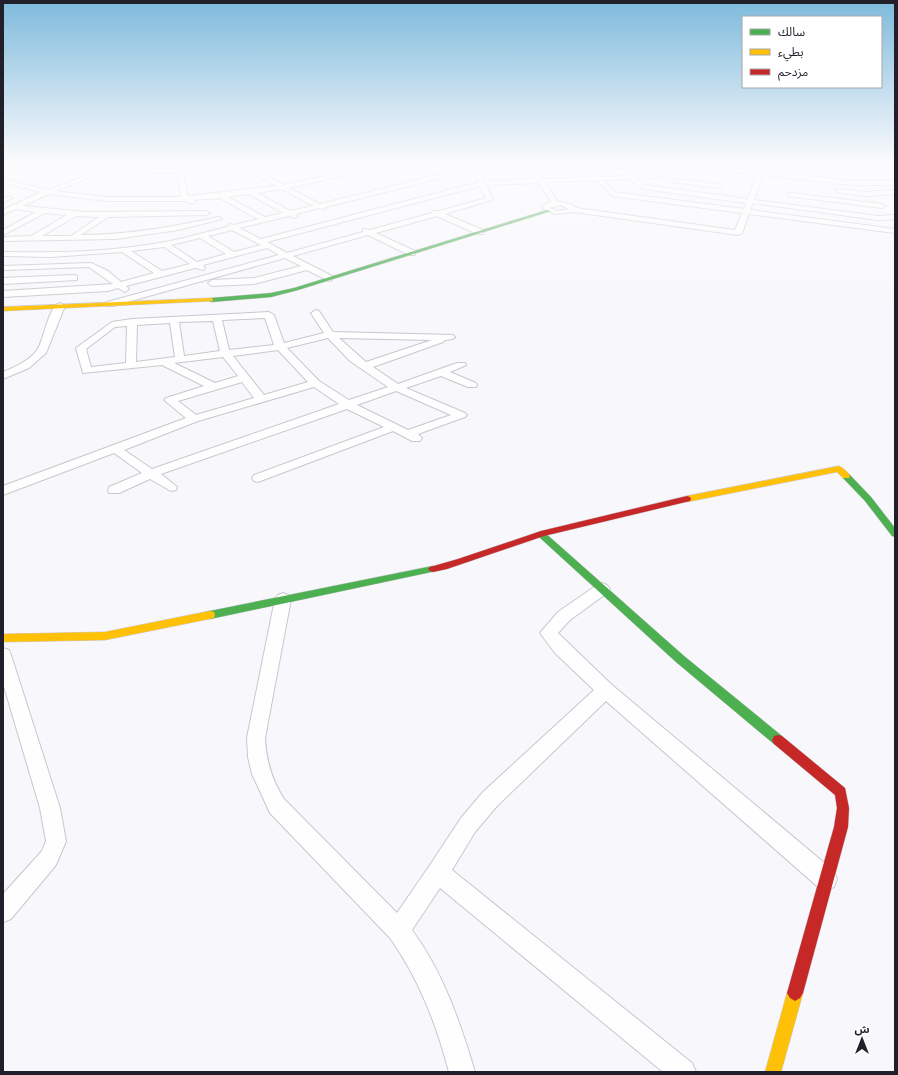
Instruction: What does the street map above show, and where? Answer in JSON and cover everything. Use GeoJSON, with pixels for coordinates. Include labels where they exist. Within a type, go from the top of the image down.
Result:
{"type":"FeatureCollection","features":[{"type":"Feature","properties":{"kind":"street"},"geometry":{"type":"LineString","coordinates":[[3,233],[42,212]]}},
{"type":"Feature","properties":{"kind":"street"},"geometry":{"type":"LineString","coordinates":[[45,212],[106,216],[206,213],[329,278]]}},
{"type":"Feature","properties":{"kind":"street"},"geometry":{"type":"LineString","coordinates":[[38,267],[70,239],[112,212]]}},
{"type":"Feature","properties":{"kind":"street"},"geometry":{"type":"LineString","coordinates":[[251,212],[265,220]]}},
{"type":"Feature","properties":{"kind":"street"},"geometry":{"type":"LineString","coordinates":[[288,212],[316,227]]}},
{"type":"Feature","properties":{"kind":"street"},"geometry":{"type":"LineString","coordinates":[[3,254],[50,255],[124,250],[165,244],[298,212]]}},
{"type":"Feature","properties":{"kind":"street"},"geometry":{"type":"LineString","coordinates":[[331,212],[412,253]]}},
{"type":"Feature","properties":{"kind":"street"},"geometry":{"type":"LineString","coordinates":[[259,242],[316,227],[338,216],[356,212]]}},
{"type":"Feature","properties":{"kind":"street"},"geometry":{"type":"LineString","coordinates":[[434,212],[480,232]]}},
{"type":"Feature","properties":{"kind":"street"},"geometry":{"type":"LineString","coordinates":[[109,305],[444,212]]}},
{"type":"Feature","properties":{"kind":"street"},"geometry":{"type":"LineString","coordinates":[[3,309],[234,299],[283,292],[545,212]]}},
{"type":"Feature","properties":{"kind":"street"},"geometry":{"type":"LineString","coordinates":[[589,212],[738,233],[746,212]]}},
{"type":"Feature","properties":{"kind":"street"},"geometry":{"type":"LineString","coordinates":[[691,212],[697,213]]}},
{"type":"Feature","properties":{"kind":"street"},"geometry":{"type":"LineString","coordinates":[[747,212],[895,231]]}},
{"type":"Feature","properties":{"kind":"street"},"geometry":{"type":"LineString","coordinates":[[834,212],[878,218],[895,217]]}},
{"type":"Feature","properties":{"kind":"street"},"geometry":{"type":"LineString","coordinates":[[31,239],[74,214]]}},
{"type":"Feature","properties":{"kind":"street"},"geometry":{"type":"LineString","coordinates":[[115,237],[143,215]]}},
{"type":"Feature","properties":{"kind":"street"},"geometry":{"type":"LineString","coordinates":[[3,239],[115,237],[171,229],[218,219]]}},
{"type":"Feature","properties":{"kind":"street"},"geometry":{"type":"LineString","coordinates":[[201,235],[233,255]]}},
{"type":"Feature","properties":{"kind":"street"},"geometry":{"type":"LineString","coordinates":[[165,244],[214,276]]}},
{"type":"Feature","properties":{"kind":"street"},"geometry":{"type":"LineString","coordinates":[[3,294],[108,288],[267,246]]}},
{"type":"Feature","properties":{"kind":"street"},"geometry":{"type":"LineString","coordinates":[[124,250],[161,274]]}},
{"type":"Feature","properties":{"kind":"street"},"geometry":{"type":"LineString","coordinates":[[3,268],[91,265],[105,273],[136,298]]}},
{"type":"Feature","properties":{"kind":"street"},"geometry":{"type":"LineString","coordinates":[[65,290],[82,266]]}},
{"type":"Feature","properties":{"kind":"street"},"geometry":{"type":"LineString","coordinates":[[189,284],[254,281],[308,267]]}},
{"type":"Feature","properties":{"kind":"street"},"geometry":{"type":"LineString","coordinates":[[3,281],[74,278]]}},
{"type":"Feature","properties":{"kind":"street"},"geometry":{"type":"LineString","coordinates":[[234,299],[238,282]]}},
{"type":"Feature","properties":{"kind":"street"},"geometry":{"type":"LineString","coordinates":[[3,376],[25,366],[42,351],[52,322],[60,306]]}},
{"type":"Feature","properties":{"kind":"street"},"geometry":{"type":"LineString","coordinates":[[316,313],[330,335],[354,359],[396,388],[462,415],[412,436],[348,405],[315,383],[280,347],[269,315],[132,322],[112,325],[81,348],[87,371],[280,347],[330,335],[450,337],[365,366]]}},
{"type":"Feature","properties":{"kind":"street"},"geometry":{"type":"LineString","coordinates":[[217,317],[226,354],[262,400]]}},
{"type":"Feature","properties":{"kind":"street"},"geometry":{"type":"LineString","coordinates":[[174,320],[180,360]]}},
{"type":"Feature","properties":{"kind":"street"},"geometry":{"type":"LineString","coordinates":[[131,366],[132,322]]}},
{"type":"Feature","properties":{"kind":"street"},"geometry":{"type":"LineString","coordinates":[[164,362],[214,387]]}},
{"type":"Feature","properties":{"kind":"street"},"geometry":{"type":"LineString","coordinates":[[114,490],[152,473],[461,365]]}},
{"type":"Feature","properties":{"kind":"street"},"geometry":{"type":"LineString","coordinates":[[441,372],[472,385]]}},
{"type":"Feature","properties":{"kind":"street"},"geometry":{"type":"LineString","coordinates":[[194,419],[170,400],[244,378]]}},
{"type":"Feature","properties":{"kind":"street"},"geometry":{"type":"LineString","coordinates":[[3,491],[194,419],[315,383]]}},
{"type":"Feature","properties":{"kind":"street"},"geometry":{"type":"LineString","coordinates":[[258,478],[394,427]]}},
{"type":"Feature","properties":{"kind":"street"},"geometry":{"type":"LineString","coordinates":[[114,448],[171,487]]}},
{"type":"Feature","properties":{"kind":"street"},"geometry":{"type":"LineString","coordinates":[[3,638],[104,636],[457,564],[541,534],[647,510],[690,498],[838,469],[858,488],[895,534]]}},
{"type":"Feature","properties":{"kind":"street"},"geometry":{"type":"LineString","coordinates":[[541,534],[680,659],[842,792],[843,808],[840,827],[773,1072]]}},
{"type":"Feature","properties":{"kind":"street"},"geometry":{"type":"LineString","coordinates":[[602,589],[564,616],[548,633],[561,648],[606,690],[826,879]]}},
{"type":"Feature","properties":{"kind":"street"},"geometry":{"type":"LineString","coordinates":[[283,599],[256,738],[256,756],[267,791],[277,806],[398,930],[411,946],[424,969],[443,1010],[462,1072]]}},
{"type":"Feature","properties":{"kind":"street"},"geometry":{"type":"LineString","coordinates":[[3,655],[50,808],[56,841],[49,858],[3,910]]}},
{"type":"Feature","properties":{"kind":"street"},"geometry":{"type":"LineString","coordinates":[[398,930],[438,873],[468,825],[490,799],[606,690]]}},
{"type":"Feature","properties":{"kind":"street"},"geometry":{"type":"LineString","coordinates":[[438,873],[683,1072]]}},
{"type":"Feature","properties":{"kind":"traffic: fast"},"geometry":{"type":"LineString","coordinates":[[211,300],[271,295],[296,289],[545,212]]}},
{"type":"Feature","properties":{"kind":"traffic: fast"},"geometry":{"type":"LineString","coordinates":[[846,476],[868,499],[895,534]]}},
{"type":"Feature","properties":{"kind":"traffic: fast"},"geometry":{"type":"LineString","coordinates":[[541,534],[680,659],[778,740]]}},
{"type":"Feature","properties":{"kind":"traffic: fast"},"geometry":{"type":"LineString","coordinates":[[210,615],[433,569]]}},
{"type":"Feature","properties":{"kind":"traffic: slow"},"geometry":{"type":"LineString","coordinates":[[3,309],[211,300]]}},
{"type":"Feature","properties":{"kind":"traffic: slow"},"geometry":{"type":"LineString","coordinates":[[687,499],[839,469],[846,476]]}},
{"type":"Feature","properties":{"kind":"traffic: slow"},"geometry":{"type":"LineString","coordinates":[[3,638],[105,636],[210,615]]}},
{"type":"Feature","properties":{"kind":"traffic: slow"},"geometry":{"type":"LineString","coordinates":[[773,1072],[795,993]]}},
{"type":"Feature","properties":{"kind":"traffic: jam"},"geometry":{"type":"LineString","coordinates":[[433,569],[460,562],[527,538],[559,529],[687,499]]}},
{"type":"Feature","properties":{"kind":"traffic: jam"},"geometry":{"type":"LineString","coordinates":[[778,740],[841,792],[843,808],[841,827],[795,993]]}}]}
